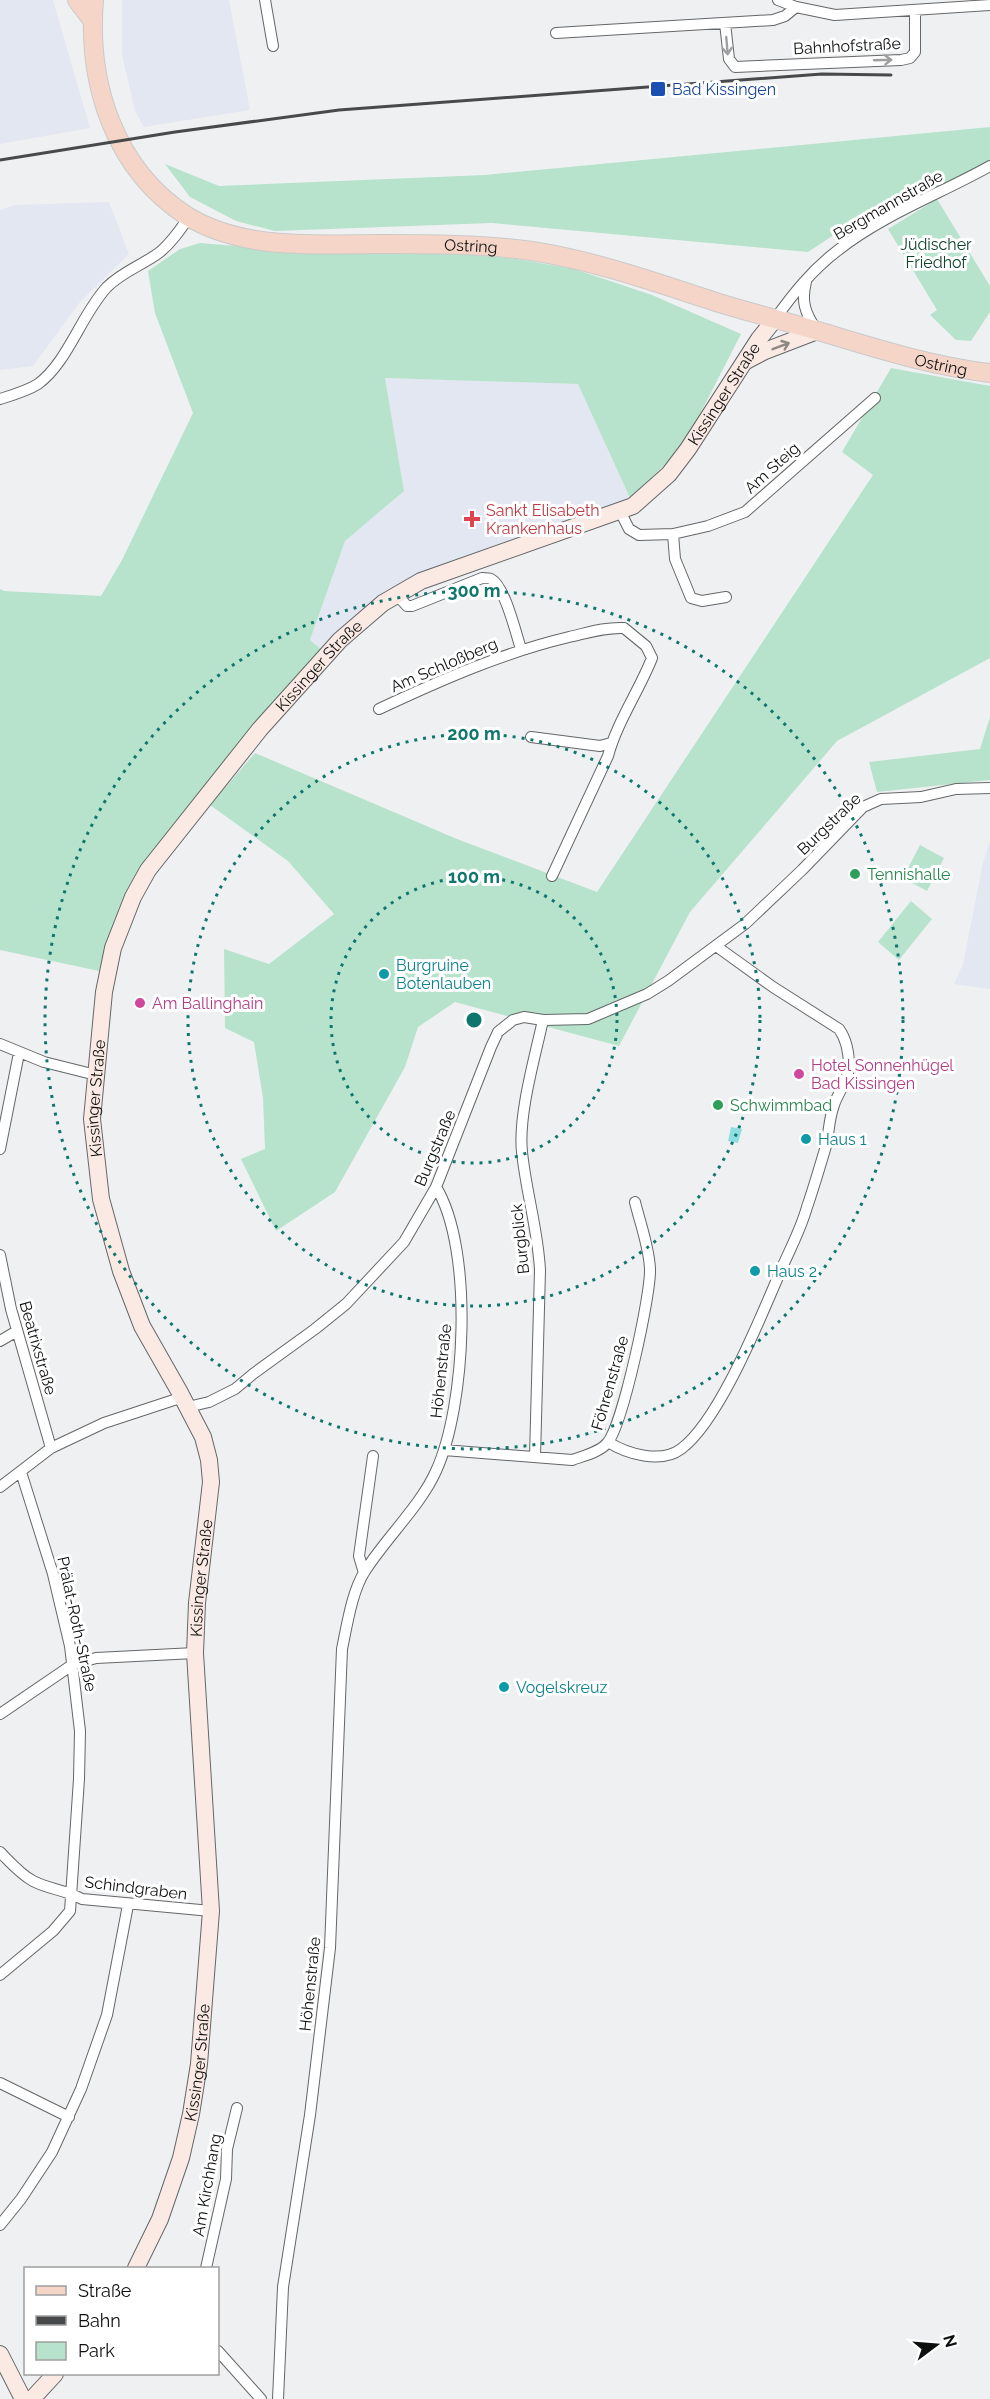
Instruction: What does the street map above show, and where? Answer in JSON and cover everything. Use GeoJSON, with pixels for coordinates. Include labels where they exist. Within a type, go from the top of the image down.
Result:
{"type":"FeatureCollection","features":[{"type":"Feature","properties":{"kind":"main road"},"geometry":{"type":"LineString","coordinates":[[77,0],[92,20]]}},
{"type":"Feature","properties":{"kind":"main road","name":"Ostring"},"geometry":{"type":"LineString","coordinates":[[94,0],[93,57],[100,98],[111,124],[129,159],[141,174],[189,217],[230,234],[280,244],[429,244],[532,251],[623,272],[919,360],[990,373]]}},
{"type":"Feature","properties":{"kind":"street"},"geometry":{"type":"LineString","coordinates":[[265,0],[273,46]]}},
{"type":"Feature","properties":{"kind":"street"},"geometry":{"type":"LineString","coordinates":[[778,0],[796,7]]}},
{"type":"Feature","properties":{"kind":"street","name":"Bahnhofstraße"},"geometry":{"type":"LineString","coordinates":[[915,10],[917,44],[910,58],[735,67],[729,59],[725,22],[773,20],[785,16],[796,7],[835,15],[990,5]]}},
{"type":"Feature","properties":{"kind":"street"},"geometry":{"type":"LineString","coordinates":[[556,33],[725,22]]}},
{"type":"Feature","properties":{"kind":"street","name":"Bergmannstraße"},"geometry":{"type":"LineString","coordinates":[[775,319],[806,279],[836,251],[863,233],[990,166]]}},
{"type":"Feature","properties":{"kind":"street"},"geometry":{"type":"LineString","coordinates":[[0,399],[29,389],[46,377],[71,344],[92,305],[108,286],[125,271],[158,253],[174,239],[189,217]]}},
{"type":"Feature","properties":{"kind":"street"},"geometry":{"type":"LineString","coordinates":[[745,362],[765,351],[817,331],[804,308],[803,295],[806,279]]}},
{"type":"Feature","properties":{"kind":"street","name":"Kissinger Straße"},"geometry":{"type":"LineString","coordinates":[[136,2267],[160,2219],[171,2188],[191,2114],[199,2064],[210,1911],[195,1653],[197,1603],[212,1482],[203,1437],[186,1402],[142,1326],[121,1271],[106,1221],[97,1170],[92,1119],[108,966],[133,897],[148,870],[260,729],[324,657],[363,620],[396,594],[459,567],[633,506],[669,474],[688,449],[775,319]]}},
{"type":"Feature","properties":{"kind":"street","name":"Am Steig"},"geometry":{"type":"LineString","coordinates":[[622,511],[622,517],[629,530],[639,535],[673,534],[708,526],[745,512],[874,398]]}},
{"type":"Feature","properties":{"kind":"street"},"geometry":{"type":"LineString","coordinates":[[673,534],[675,559],[691,598],[702,601],[726,597]]}},
{"type":"Feature","properties":{"kind":"street","name":"Am Schloßberg"},"geometry":{"type":"LineString","coordinates":[[396,594],[406,606],[412,606],[482,578],[490,578],[497,584],[503,595],[521,649]]}},
{"type":"Feature","properties":{"kind":"street","name":"Am Schloßberg"},"geometry":{"type":"LineString","coordinates":[[379,710],[446,677],[521,649],[616,628],[624,628],[646,646],[652,658],[611,743],[608,756],[552,876]]}},
{"type":"Feature","properties":{"kind":"street"},"geometry":{"type":"LineString","coordinates":[[531,737],[600,746],[611,743]]}},
{"type":"Feature","properties":{"kind":"street","name":"Burgstraße"},"geometry":{"type":"LineString","coordinates":[[0,1487],[51,1448],[104,1423],[186,1402],[209,1402],[236,1389],[346,1304],[404,1242],[436,1187],[498,1032],[513,1020],[524,1017],[543,1020],[588,1019],[637,998],[668,981],[745,924],[795,877],[863,807],[881,799],[921,797],[956,789],[990,789]]}},
{"type":"Feature","properties":{"kind":"street"},"geometry":{"type":"LineString","coordinates":[[608,1442],[618,1448],[662,1457],[680,1450],[712,1411],[744,1352],[806,1210],[826,1144],[833,1106],[846,1081],[849,1068],[845,1038],[839,1029],[773,987],[717,946]]}},
{"type":"Feature","properties":{"kind":"street","name":"Burgblick"},"geometry":{"type":"LineString","coordinates":[[535,1457],[540,1270],[538,1241],[522,1151],[528,1089],[543,1020]]}},
{"type":"Feature","properties":{"kind":"street"},"geometry":{"type":"LineString","coordinates":[[0,1044],[44,1062],[96,1075]]}},
{"type":"Feature","properties":{"kind":"street"},"geometry":{"type":"LineString","coordinates":[[0,1149],[19,1053]]}},
{"type":"Feature","properties":{"kind":"street","name":"Höhenstraße"},"geometry":{"type":"LineString","coordinates":[[278,2399],[283,2287],[310,2115],[330,1948],[342,1648],[349,1616],[364,1573],[436,1473],[444,1450],[457,1389],[462,1311],[460,1276],[448,1210],[436,1187]]}},
{"type":"Feature","properties":{"kind":"street","name":"Föhrenstraße"},"geometry":{"type":"LineString","coordinates":[[444,1450],[572,1460],[591,1453],[608,1442],[620,1412],[639,1340],[650,1269],[634,1202]]}},
{"type":"Feature","properties":{"kind":"street","name":"Beatrixstraße"},"geometry":{"type":"LineString","coordinates":[[0,1255],[17,1332],[51,1448]]}},
{"type":"Feature","properties":{"kind":"street"},"geometry":{"type":"LineString","coordinates":[[0,1341],[17,1332]]}},
{"type":"Feature","properties":{"kind":"street","name":"Höhenstraße"},"geometry":{"type":"LineString","coordinates":[[364,1573],[359,1556],[373,1456]]}},
{"type":"Feature","properties":{"kind":"street","name":"Prälat-Roth-Straße"},"geometry":{"type":"LineString","coordinates":[[0,1975],[59,1925],[70,1911],[80,1731],[72,1665],[53,1574],[21,1472]]}},
{"type":"Feature","properties":{"kind":"street"},"geometry":{"type":"LineString","coordinates":[[0,1714],[72,1665],[96,1658],[195,1653]]}},
{"type":"Feature","properties":{"kind":"street","name":"Schindgraben"},"geometry":{"type":"LineString","coordinates":[[0,1852],[12,1865],[33,1881],[72,1893],[82,1899],[210,1911]]}},
{"type":"Feature","properties":{"kind":"street"},"geometry":{"type":"LineString","coordinates":[[0,2225],[21,2199],[52,2152],[69,2117],[107,2014],[128,1905]]}},
{"type":"Feature","properties":{"kind":"street"},"geometry":{"type":"LineString","coordinates":[[0,2083],[69,2117]]}},
{"type":"Feature","properties":{"kind":"street","name":"Am Kirchhang"},"geometry":{"type":"LineString","coordinates":[[206,2267],[226,2179],[227,2149],[237,2108]]}},
{"type":"Feature","properties":{"kind":"street"},"geometry":{"type":"LineString","coordinates":[[219,2352],[261,2399]]}},
{"type":"Feature","properties":{"kind":"street"},"geometry":{"type":"LineString","coordinates":[[0,2354],[23,2399]]}},
{"type":"Feature","properties":{"kind":"street"},"geometry":{"type":"LineString","coordinates":[[32,2399],[53,2375]]}},
{"type":"Feature","properties":{"kind":"shaded area"},"geometry":{"type":"Polygon","coordinates":[[[0,0],[53,0],[90,128],[0,144],[0,0]]]}},
{"type":"Feature","properties":{"kind":"shaded area"},"geometry":{"type":"Polygon","coordinates":[[[122,0],[229,0],[250,110],[144,127],[135,111],[122,55],[122,0]]]}},
{"type":"Feature","properties":{"kind":"shaded area"},"geometry":{"type":"Polygon","coordinates":[[[109,202],[129,254],[80,302],[33,366],[0,370],[0,210],[15,205],[109,202]]]}},
{"type":"Feature","properties":{"kind":"shaded area","name":"Sankt Elisabeth Krankenhaus"},"geometry":{"type":"Polygon","coordinates":[[[385,378],[578,384],[630,498],[384,591],[322,650],[310,640],[345,541],[404,491],[385,378]]]}},
{"type":"Feature","properties":{"kind":"shaded area"},"geometry":{"type":"Polygon","coordinates":[[[990,840],[990,989],[954,984],[963,964],[983,863],[990,840]]]}},
{"type":"Feature","properties":{"kind":"green space"},"geometry":{"type":"Polygon","coordinates":[[[990,127],[990,160],[924,196],[889,199],[808,252],[492,223],[275,231],[236,221],[190,197],[165,164],[219,186],[485,175],[990,127]]]}},
{"type":"Feature","properties":{"kind":"green space","name":"Jüdischer Friedhof"},"geometry":{"type":"Polygon","coordinates":[[[937,199],[990,286],[990,312],[971,341],[956,340],[930,315],[937,310],[888,229],[937,199]]]}},
{"type":"Feature","properties":{"kind":"green space"},"geometry":{"type":"Polygon","coordinates":[[[200,243],[319,253],[441,252],[517,259],[574,269],[652,295],[741,334],[683,447],[630,498],[578,384],[385,378],[404,491],[345,541],[310,640],[322,650],[118,917],[99,971],[0,950],[0,589],[101,596],[122,560],[193,413],[155,313],[148,271],[180,249],[200,243]]]}},
{"type":"Feature","properties":{"kind":"green space"},"geometry":{"type":"Polygon","coordinates":[[[891,368],[990,386],[990,658],[837,741],[690,912],[619,1046],[455,1002],[418,1027],[405,1067],[335,1192],[276,1231],[241,1159],[265,1149],[263,1098],[254,1042],[225,1028],[224,949],[269,964],[334,914],[288,861],[210,805],[255,753],[457,839],[597,892],[873,475],[842,452],[891,368]]]}},
{"type":"Feature","properties":{"kind":"green space"},"geometry":{"type":"Polygon","coordinates":[[[990,717],[990,780],[877,792],[869,762],[980,749],[990,717]]]}},
{"type":"Feature","properties":{"kind":"green space"},"geometry":{"type":"Polygon","coordinates":[[[920,845],[944,858],[927,891],[903,878],[920,845]]]}},
{"type":"Feature","properties":{"kind":"green space"},"geometry":{"type":"Polygon","coordinates":[[[911,901],[932,919],[899,960],[878,942],[911,901]]]}},
{"type":"Feature","properties":{"kind":"water"},"geometry":{"type":"Polygon","coordinates":[[[731,1127],[742,1129],[738,1143],[728,1141],[731,1127]]]}},
{"type":"Feature","properties":{"kind":"railway"},"geometry":{"type":"LineString","coordinates":[[0,160],[175,132],[339,110],[822,74],[891,75]]}},
{"type":"Feature","properties":{"kind":"place","name":"Bad Kissingen"},"geometry":{"type":"Point","coordinates":[658,89]}},
{"type":"Feature","properties":{"kind":"place","name":"Sankt Elisabeth Krankenhaus"},"geometry":{"type":"Point","coordinates":[472,519]}},
{"type":"Feature","properties":{"kind":"place","name":"Tennishalle"},"geometry":{"type":"Point","coordinates":[855,874]}},
{"type":"Feature","properties":{"kind":"place","name":"Burgruine Botenlauben"},"geometry":{"type":"Point","coordinates":[384,974]}},
{"type":"Feature","properties":{"kind":"place","name":"Am Ballinghain"},"geometry":{"type":"Point","coordinates":[140,1003]}},
{"type":"Feature","properties":{"kind":"place","name":"Hotel Sonnenhügel Bad Kissingen"},"geometry":{"type":"Point","coordinates":[799,1074]}},
{"type":"Feature","properties":{"kind":"place","name":"Schwimmbad"},"geometry":{"type":"Point","coordinates":[718,1105]}},
{"type":"Feature","properties":{"kind":"place","name":"Haus 1"},"geometry":{"type":"Point","coordinates":[806,1139]}},
{"type":"Feature","properties":{"kind":"place","name":"Haus 2"},"geometry":{"type":"Point","coordinates":[755,1271]}},
{"type":"Feature","properties":{"kind":"place","name":"Vogelskreuz"},"geometry":{"type":"Point","coordinates":[504,1687]}}]}
